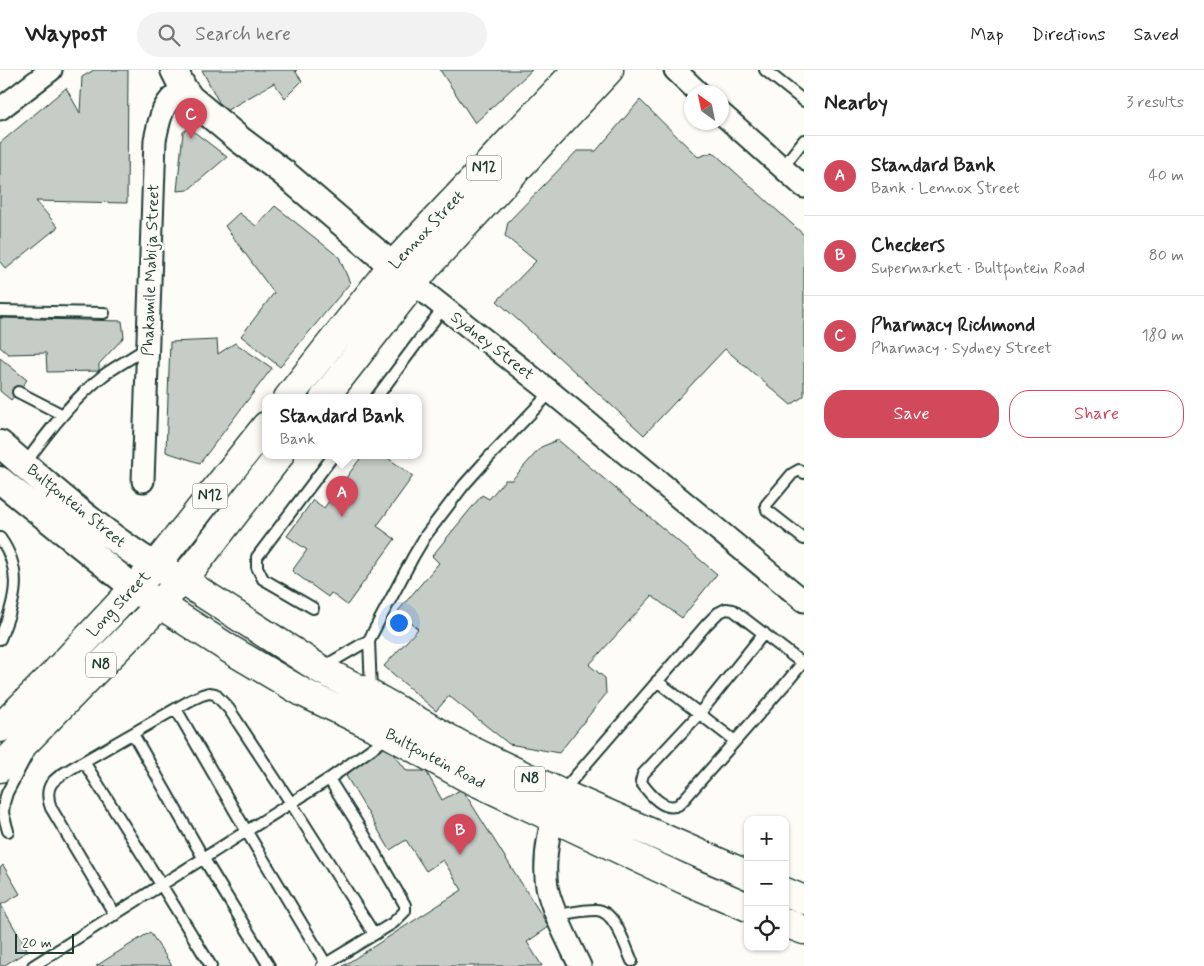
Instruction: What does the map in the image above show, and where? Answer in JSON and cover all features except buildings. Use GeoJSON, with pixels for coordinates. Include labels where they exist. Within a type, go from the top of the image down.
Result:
{"type":"FeatureCollection","features":[{"type":"Feature","properties":{"kind":"highway","name":"Lennox Street"},"geometry":{"type":"LineString","coordinates":[[291,394],[392,266],[577,70]]}},
{"type":"Feature","properties":{"kind":"highway","name":"Lennox Street"},"geometry":{"type":"LineString","coordinates":[[327,394],[413,283],[609,70]]}},
{"type":"Feature","properties":{"kind":"highway","name":"N12"},"geometry":{"type":"LineString","coordinates":[[155,566],[262,431]]}},
{"type":"Feature","properties":{"kind":"highway","name":"N12"},"geometry":{"type":"LineString","coordinates":[[182,580],[278,459]]}},
{"type":"Feature","properties":{"kind":"highway","name":"Bultfontein Road"},"geometry":{"type":"LineString","coordinates":[[155,566],[182,580],[320,668],[464,747],[556,806],[746,906]]}},
{"type":"Feature","properties":{"kind":"highway","name":"Long Street"},"geometry":{"type":"LineString","coordinates":[[0,728],[155,566]]}},
{"type":"Feature","properties":{"kind":"highway","name":"Long Street"},"geometry":{"type":"LineString","coordinates":[[0,768],[182,580]]}},
{"type":"Feature","properties":{"kind":"highway","name":"Bultfontein Road"},"geometry":{"type":"LineString","coordinates":[[134,588],[302,692],[391,735],[466,777],[556,806],[744,874]]}},
{"type":"Feature","properties":{"kind":"highway"},"geometry":{"type":"LineString","coordinates":[[789,894],[804,900]]}},
{"type":"Feature","properties":{"kind":"highway"},"geometry":{"type":"LineString","coordinates":[[789,924],[804,930]]}},
{"type":"Feature","properties":{"kind":"street"},"geometry":{"type":"LineString","coordinates":[[0,109],[51,70]]}},
{"type":"Feature","properties":{"kind":"street"},"geometry":{"type":"LineString","coordinates":[[674,70],[690,85]]}},
{"type":"Feature","properties":{"kind":"street","name":"Sydney Street"},"geometry":{"type":"LineString","coordinates":[[178,79],[197,104],[291,180],[443,308],[551,392],[804,601]]}},
{"type":"Feature","properties":{"kind":"street","name":"Phakamile Mabija Street"},"geometry":{"type":"LineString","coordinates":[[143,481],[155,140],[159,121],[178,79]]}},
{"type":"Feature","properties":{"kind":"street"},"geometry":{"type":"LineString","coordinates":[[729,120],[804,188]]}},
{"type":"Feature","properties":{"kind":"street","name":"Bultfontein Street"},"geometry":{"type":"LineString","coordinates":[[0,444],[66,500],[155,566]]}},
{"type":"Feature","properties":{"kind":"street","name":"Bultfontein Street"},"geometry":{"type":"LineString","coordinates":[[0,480],[134,588]]}},
{"type":"Feature","properties":{"kind":"street"},"geometry":{"type":"LineString","coordinates":[[556,806],[546,875],[548,890],[580,966]]}},
{"type":"Feature","properties":{"kind":"lane"},"geometry":{"type":"LineString","coordinates":[[766,70],[804,101]]}},
{"type":"Feature","properties":{"kind":"lane"},"geometry":{"type":"LineString","coordinates":[[782,168],[804,140]]}},
{"type":"Feature","properties":{"kind":"lane"},"geometry":{"type":"LineString","coordinates":[[379,394],[443,308]]}},
{"type":"Feature","properties":{"kind":"lane"},"geometry":{"type":"LineString","coordinates":[[0,311],[104,313]]}},
{"type":"Feature","properties":{"kind":"lane"},"geometry":{"type":"LineString","coordinates":[[24,465],[41,441],[81,395],[106,374],[149,347]]}},
{"type":"Feature","properties":{"kind":"lane"},"geometry":{"type":"LineString","coordinates":[[18,392],[63,415]]}},
{"type":"Feature","properties":{"kind":"lane"},"geometry":{"type":"LineString","coordinates":[[371,695],[369,640],[413,557],[445,509],[488,456],[551,392]]}},
{"type":"Feature","properties":{"kind":"lane"},"geometry":{"type":"LineString","coordinates":[[314,608],[263,579],[257,567],[257,557],[331,459]]}},
{"type":"Feature","properties":{"kind":"lane"},"geometry":{"type":"LineString","coordinates":[[804,473],[799,470],[792,474],[766,505],[767,510],[804,539]]}},
{"type":"Feature","properties":{"kind":"lane"},"geometry":{"type":"LineString","coordinates":[[0,538],[14,566],[16,580],[12,607],[0,639]]}},
{"type":"Feature","properties":{"kind":"lane"},"geometry":{"type":"LineString","coordinates":[[556,806],[657,681],[707,624],[718,613],[726,609],[734,610],[803,662],[679,804],[663,805],[643,785],[641,779],[643,774],[698,714],[764,633]]}},
{"type":"Feature","properties":{"kind":"lane"},"geometry":{"type":"LineString","coordinates":[[320,668],[369,640]]}},
{"type":"Feature","properties":{"kind":"lane"},"geometry":{"type":"LineString","coordinates":[[657,681],[735,741]]}},
{"type":"Feature","properties":{"kind":"lane"},"geometry":{"type":"LineString","coordinates":[[115,915],[51,808],[47,796],[48,789],[57,778],[176,709],[208,693],[215,694],[229,709],[374,934]]}},
{"type":"Feature","properties":{"kind":"lane"},"geometry":{"type":"LineString","coordinates":[[176,709],[324,965],[401,916],[405,911],[405,905],[329,779]]}},
{"type":"Feature","properties":{"kind":"lane"},"geometry":{"type":"LineString","coordinates":[[0,826],[8,831],[3,813],[7,793],[42,726]]}},
{"type":"Feature","properties":{"kind":"lane"},"geometry":{"type":"LineString","coordinates":[[133,734],[204,859],[269,966]]}},
{"type":"Feature","properties":{"kind":"lane"},"geometry":{"type":"LineString","coordinates":[[33,966],[247,832],[329,779],[391,735]]}},
{"type":"Feature","properties":{"kind":"lane"},"geometry":{"type":"LineString","coordinates":[[84,762],[210,966]]}},
{"type":"Feature","properties":{"kind":"lane"},"geometry":{"type":"LineString","coordinates":[[557,915],[597,910],[605,912],[613,919],[632,961]]}},
{"type":"Feature","properties":{"kind":"place","name":"Pharmacy Richmond"},"geometry":{"type":"Point","coordinates":[191,139]}},
{"type":"Feature","properties":{"kind":"place","name":"Standard Bank"},"geometry":{"type":"Point","coordinates":[342,517]}},
{"type":"Feature","properties":{"kind":"place","name":"Checkers"},"geometry":{"type":"Point","coordinates":[460,855]}}]}
